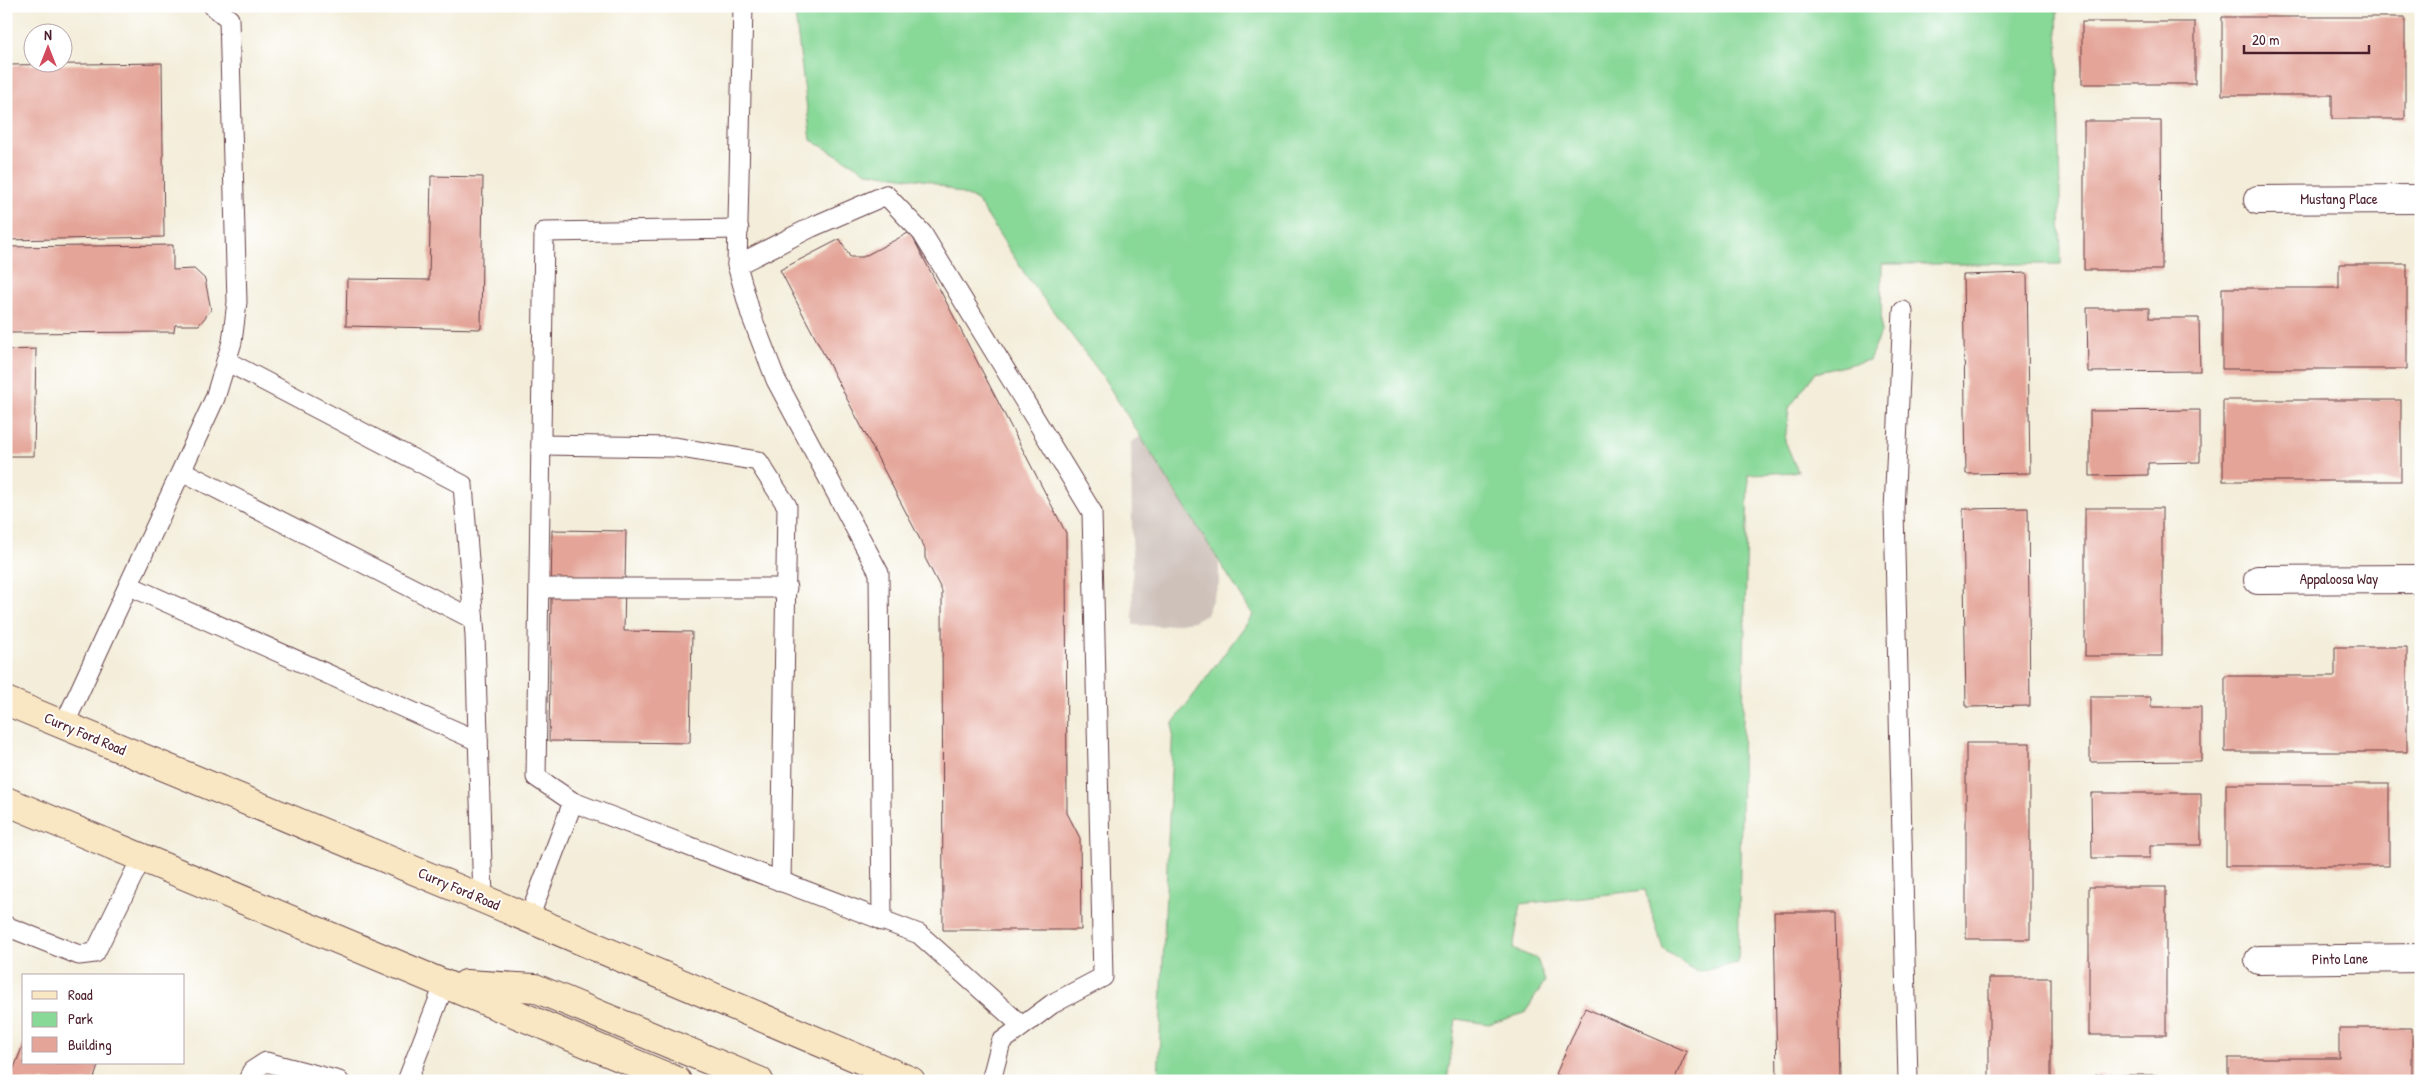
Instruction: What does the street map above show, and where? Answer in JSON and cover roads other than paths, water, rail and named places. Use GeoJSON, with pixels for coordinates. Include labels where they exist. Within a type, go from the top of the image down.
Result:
{"type":"FeatureCollection","features":[{"type":"Feature","properties":{"kind":"main road","name":"Curry Ford Road"},"geometry":{"type":"LineString","coordinates":[[6,701],[529,918],[911,1081]]}},
{"type":"Feature","properties":{"kind":"main road"},"geometry":{"type":"LineString","coordinates":[[6,801],[677,1081]]}},
{"type":"Feature","properties":{"kind":"main road"},"geometry":{"type":"LineString","coordinates":[[445,983],[535,988],[759,1081]]}},
{"type":"Feature","properties":{"kind":"street","name":"Mustang Place"},"geometry":{"type":"LineString","coordinates":[[2258,200],[2421,199]]}},
{"type":"Feature","properties":{"kind":"street","name":"Appaloosa Way"},"geometry":{"type":"LineString","coordinates":[[2258,580],[2421,578]]}},
{"type":"Feature","properties":{"kind":"street","name":"Pinto Lane"},"geometry":{"type":"LineString","coordinates":[[2260,960],[2421,958]]}},
{"type":"Feature","properties":{"kind":"lane"},"geometry":{"type":"LineString","coordinates":[[64,725],[130,586],[215,398],[232,342],[237,302],[229,20],[214,6]]}},
{"type":"Feature","properties":{"kind":"lane"},"geometry":{"type":"LineString","coordinates":[[743,6],[737,265],[751,315],[776,380],[879,573],[882,921]]}},
{"type":"Feature","properties":{"kind":"lane"},"geometry":{"type":"LineString","coordinates":[[737,265],[812,227],[886,195],[922,233],[1092,512],[1103,977],[1052,1004],[1001,1042],[991,1081]]}},
{"type":"Feature","properties":{"kind":"lane"},"geometry":{"type":"LineString","coordinates":[[739,229],[544,232],[536,777],[573,802],[919,934],[1022,1026]]}},
{"type":"Feature","properties":{"kind":"lane"},"geometry":{"type":"LineString","coordinates":[[1903,311],[1894,510],[1908,1081]]}},
{"type":"Feature","properties":{"kind":"lane"},"geometry":{"type":"LineString","coordinates":[[226,361],[462,485],[474,619],[483,899]]}},
{"type":"Feature","properties":{"kind":"lane"},"geometry":{"type":"LineString","coordinates":[[541,446],[675,447],[758,461],[788,506],[781,882]]}},
{"type":"Feature","properties":{"kind":"lane"},"geometry":{"type":"LineString","coordinates":[[182,471],[474,619]]}},
{"type":"Feature","properties":{"kind":"lane"},"geometry":{"type":"LineString","coordinates":[[539,588],[787,585]]}},
{"type":"Feature","properties":{"kind":"lane"},"geometry":{"type":"LineString","coordinates":[[130,586],[478,742]]}},
{"type":"Feature","properties":{"kind":"lane"},"geometry":{"type":"LineString","coordinates":[[529,918],[573,802]]}},
{"type":"Feature","properties":{"kind":"lane"},"geometry":{"type":"LineString","coordinates":[[6,926],[79,955],[95,953],[142,857]]}},
{"type":"Feature","properties":{"kind":"lane"},"geometry":{"type":"LineString","coordinates":[[407,1081],[445,983]]}},
{"type":"Feature","properties":{"kind":"lane"},"geometry":{"type":"LineString","coordinates":[[248,1081],[252,1071],[266,1062],[339,1081]]}}]}
